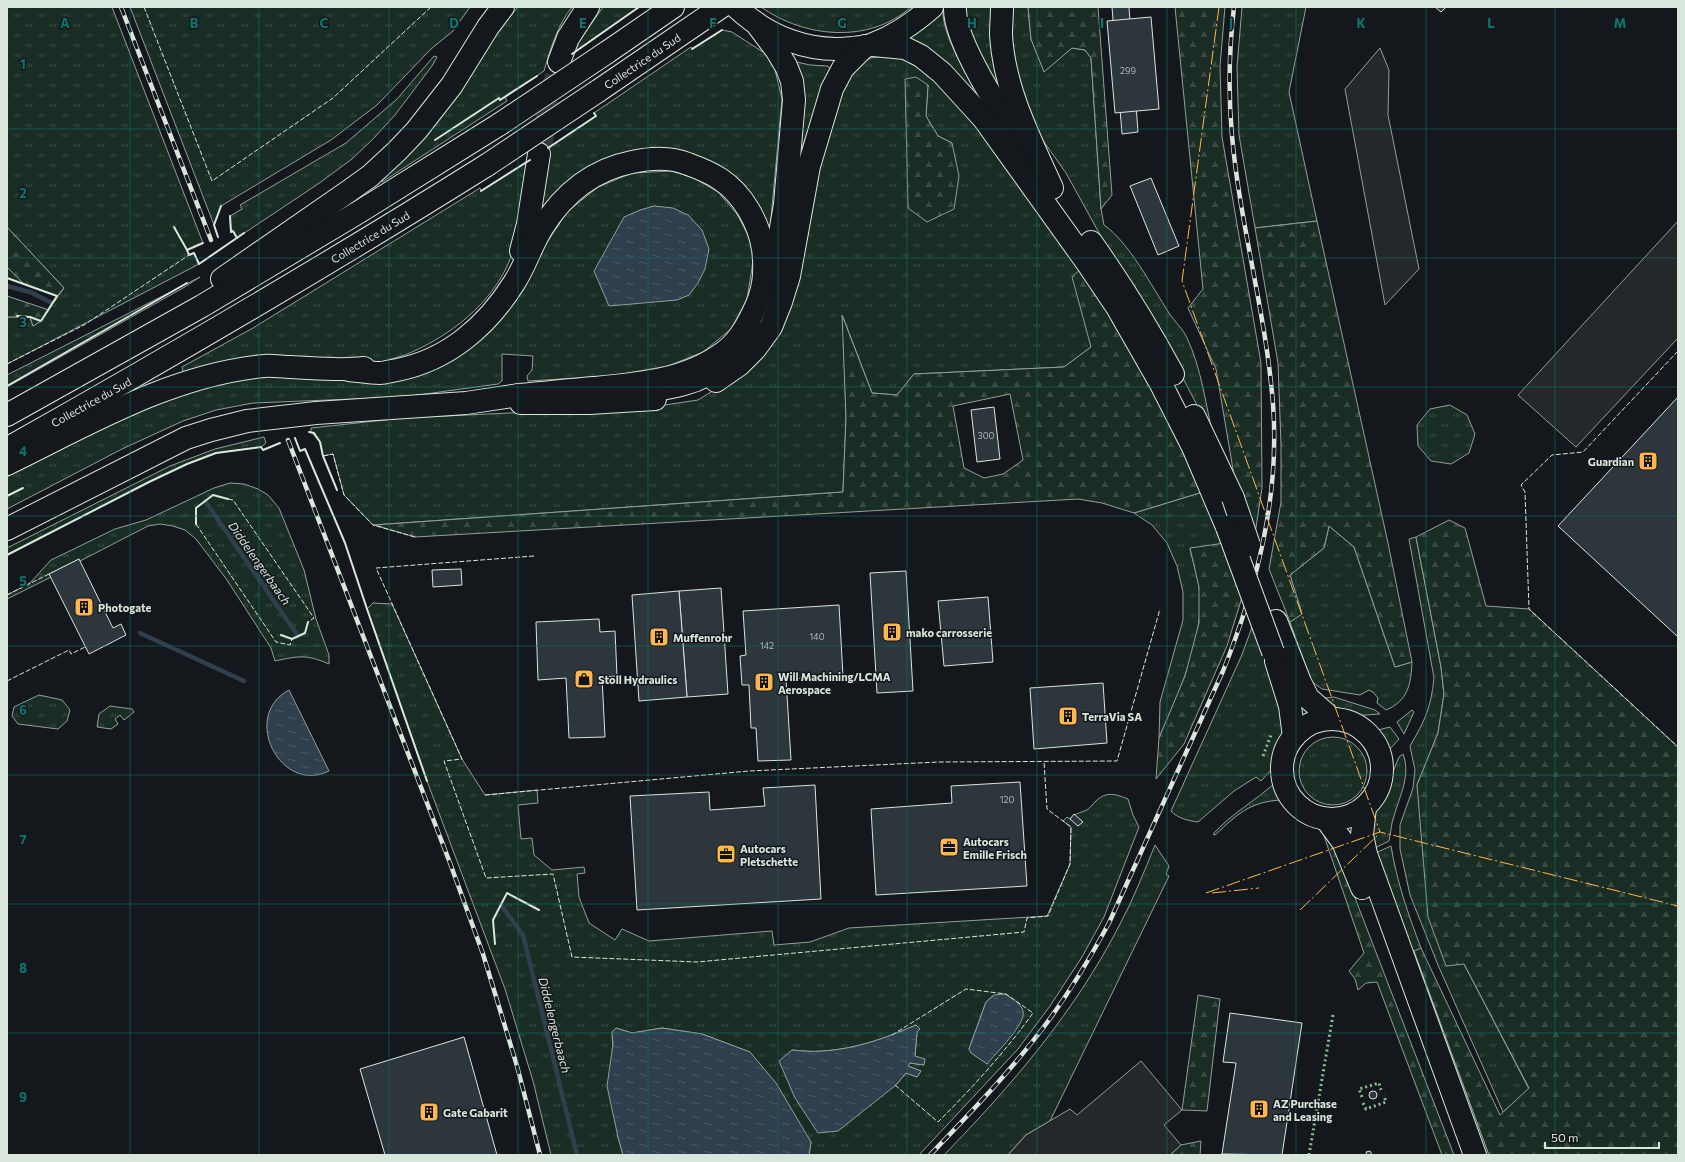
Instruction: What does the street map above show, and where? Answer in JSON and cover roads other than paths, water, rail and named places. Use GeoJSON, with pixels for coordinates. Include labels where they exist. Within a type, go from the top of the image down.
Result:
{"type":"FeatureCollection","features":[{"type":"Feature","properties":{"kind":"main road"},"geometry":{"type":"LineString","coordinates":[[102,361],[370,176],[416,131],[436,107],[452,85],[488,27],[503,7]]}},
{"type":"Feature","properties":{"kind":"main road"},"geometry":{"type":"LineString","coordinates":[[559,62],[568,38],[588,7]]}},
{"type":"Feature","properties":{"kind":"main road"},"geometry":{"type":"LineString","coordinates":[[7,415],[202,306],[298,249],[500,124],[673,7]]}},
{"type":"Feature","properties":{"kind":"main road","name":"Collectrice du Sud"},"geometry":{"type":"LineString","coordinates":[[7,449],[152,368],[373,237],[487,165],[722,7]]}},
{"type":"Feature","properties":{"kind":"main road"},"geometry":{"type":"LineString","coordinates":[[736,7],[756,23],[781,38],[808,47],[837,50],[869,46],[905,48],[921,56],[942,72],[984,119],[1117,307],[1161,384],[1193,447],[1228,527],[1273,652],[1290,706],[1294,737]]}},
{"type":"Feature","properties":{"kind":"main road"},"geometry":{"type":"LineString","coordinates":[[466,403],[589,403],[661,398],[690,392],[727,374],[739,365],[755,349],[771,328],[778,309],[789,276],[809,166],[832,89],[843,68],[869,46],[897,33],[918,19],[932,7]]}},
{"type":"Feature","properties":{"kind":"main road"},"geometry":{"type":"LineString","coordinates":[[955,7],[958,31],[971,60],[1009,124],[1052,188],[1116,276],[1144,322],[1208,444],[1232,498],[1276,621],[1300,682],[1308,698],[1332,719]]}},
{"type":"Feature","properties":{"kind":"main road"},"geometry":{"type":"LineString","coordinates":[[1002,7],[1001,34],[1005,66],[1017,110],[1052,188]]}},
{"type":"Feature","properties":{"kind":"main road"},"geometry":{"type":"LineString","coordinates":[[519,395],[631,393],[666,389],[692,383],[718,369],[736,354],[750,338],[770,297],[785,204],[794,100],[792,81],[786,66],[777,51],[756,23]]}},
{"type":"Feature","properties":{"kind":"main road"},"geometry":{"type":"LineString","coordinates":[[349,370],[381,367],[412,359],[438,347],[465,331],[488,308],[507,280],[521,251],[528,224],[539,154]]}},
{"type":"Feature","properties":{"kind":"main road"},"geometry":{"type":"LineString","coordinates":[[7,464],[124,407],[176,385],[226,371],[265,366],[381,373],[412,367],[448,352],[478,330],[498,307],[515,282],[542,228],[561,202],[585,181],[612,166],[647,159],[680,160],[721,180],[751,213],[761,239],[765,268],[760,298],[744,331],[726,351],[704,365],[673,377],[631,384],[519,395],[466,403],[247,421],[186,438],[7,529]]}},
{"type":"Feature","properties":{"kind":"main road"},"geometry":{"type":"LineString","coordinates":[[1332,719],[1346,721],[1359,726],[1371,737],[1380,752],[1382,768],[1380,783],[1375,796],[1354,814],[1340,818],[1326,818],[1313,815],[1301,808],[1292,798],[1285,785],[1282,771],[1283,759],[1294,737],[1305,727],[1318,721],[1332,719]]}},
{"type":"Feature","properties":{"kind":"main road"},"geometry":{"type":"LineString","coordinates":[[1365,806],[1362,835],[1366,854],[1475,1155]]}},
{"type":"Feature","properties":{"kind":"main road"},"geometry":{"type":"LineString","coordinates":[[1326,818],[1343,842],[1352,860],[1462,1155]]}},
{"type":"Feature","properties":{"kind":"water"},"geometry":{"type":"Polygon","coordinates":[[[654,206],[673,208],[688,215],[702,230],[709,249],[705,269],[698,283],[689,295],[677,300],[609,306],[594,271],[624,217],[654,206]]]}},
{"type":"Feature","properties":{"kind":"water"},"geometry":{"type":"Polygon","coordinates":[[[289,690],[329,771],[311,775],[296,772],[282,763],[273,749],[267,733],[268,717],[275,702],[289,690]]]}},
{"type":"Feature","properties":{"kind":"water"},"geometry":{"type":"Polygon","coordinates":[[[1005,994],[1016,1001],[1022,1008],[1023,1016],[1020,1023],[1003,1046],[987,1064],[971,1053],[969,1049],[986,1002],[994,995],[1005,994]]]}},
{"type":"Feature","properties":{"kind":"water"},"geometry":{"type":"Polygon","coordinates":[[[916,1025],[920,1029],[917,1032],[915,1056],[925,1059],[924,1065],[910,1063],[908,1066],[921,1071],[917,1077],[906,1073],[896,1085],[838,1131],[818,1133],[795,1098],[779,1061],[792,1050],[819,1051],[847,1048],[882,1038],[916,1025]]]}},
{"type":"Feature","properties":{"kind":"water"},"geometry":{"type":"Polygon","coordinates":[[[616,1028],[632,1033],[662,1028],[702,1034],[750,1052],[776,1083],[811,1142],[809,1155],[623,1155],[607,1086],[613,1044],[612,1032],[616,1028]]]}},
{"type":"Feature","properties":{"kind":"waterway","name":"Diddelengerbaach"},"geometry":{"type":"LineString","coordinates":[[7,286],[30,292],[52,303]]}},
{"type":"Feature","properties":{"kind":"waterway","name":"Diddelengerbaach"},"geometry":{"type":"LineString","coordinates":[[205,501],[298,636]]}},
{"type":"Feature","properties":{"kind":"waterway"},"geometry":{"type":"LineString","coordinates":[[140,633],[244,681]]}},
{"type":"Feature","properties":{"kind":"waterway","name":"Diddelengerbaach"},"geometry":{"type":"LineString","coordinates":[[501,905],[523,935],[577,1155]]}},
{"type":"Feature","properties":{"kind":"tunnel"},"geometry":{"type":"LineString","coordinates":[[539,154],[556,75]]}},
{"type":"Feature","properties":{"kind":"railway"},"geometry":{"type":"LineString","coordinates":[[121,7],[211,240]]}},
{"type":"Feature","properties":{"kind":"railway"},"geometry":{"type":"LineString","coordinates":[[930,1155],[988,1093],[1030,1045],[1070,990],[1109,923],[1223,671],[1256,573],[1269,506],[1273,473],[1273,404],[1265,336],[1241,203],[1232,136],[1230,71],[1234,7]]}},
{"type":"Feature","properties":{"kind":"railway"},"geometry":{"type":"LineString","coordinates":[[288,440],[450,863],[483,954],[517,1066],[540,1155]]}},
{"type":"Feature","properties":{"kind":"place","name":"Guardian"},"geometry":{"type":"Point","coordinates":[1648,461]}},
{"type":"Feature","properties":{"kind":"place","name":"Photogate"},"geometry":{"type":"Point","coordinates":[84,607]}},
{"type":"Feature","properties":{"kind":"place","name":"mako carrosserie"},"geometry":{"type":"Point","coordinates":[892,632]}},
{"type":"Feature","properties":{"kind":"place","name":"Muffenrohr"},"geometry":{"type":"Point","coordinates":[659,637]}},
{"type":"Feature","properties":{"kind":"place","name":"Stoll Hydraulics"},"geometry":{"type":"Point","coordinates":[584,679]}},
{"type":"Feature","properties":{"kind":"place","name":"Will Machining/LCMA Aerospace"},"geometry":{"type":"Point","coordinates":[764,682]}},
{"type":"Feature","properties":{"kind":"place","name":"TerraVia SA"},"geometry":{"type":"Point","coordinates":[1068,716]}},
{"type":"Feature","properties":{"kind":"place","name":"Autocars Emille Frisch"},"geometry":{"type":"Point","coordinates":[949,847]}},
{"type":"Feature","properties":{"kind":"place","name":"Autocars Pletschette"},"geometry":{"type":"Point","coordinates":[726,854]}},
{"type":"Feature","properties":{"kind":"place","name":"AZ Purchase and Leasing"},"geometry":{"type":"Point","coordinates":[1259,1109]}},
{"type":"Feature","properties":{"kind":"place","name":"Gate Gabarit"},"geometry":{"type":"Point","coordinates":[429,1112]}}]}
